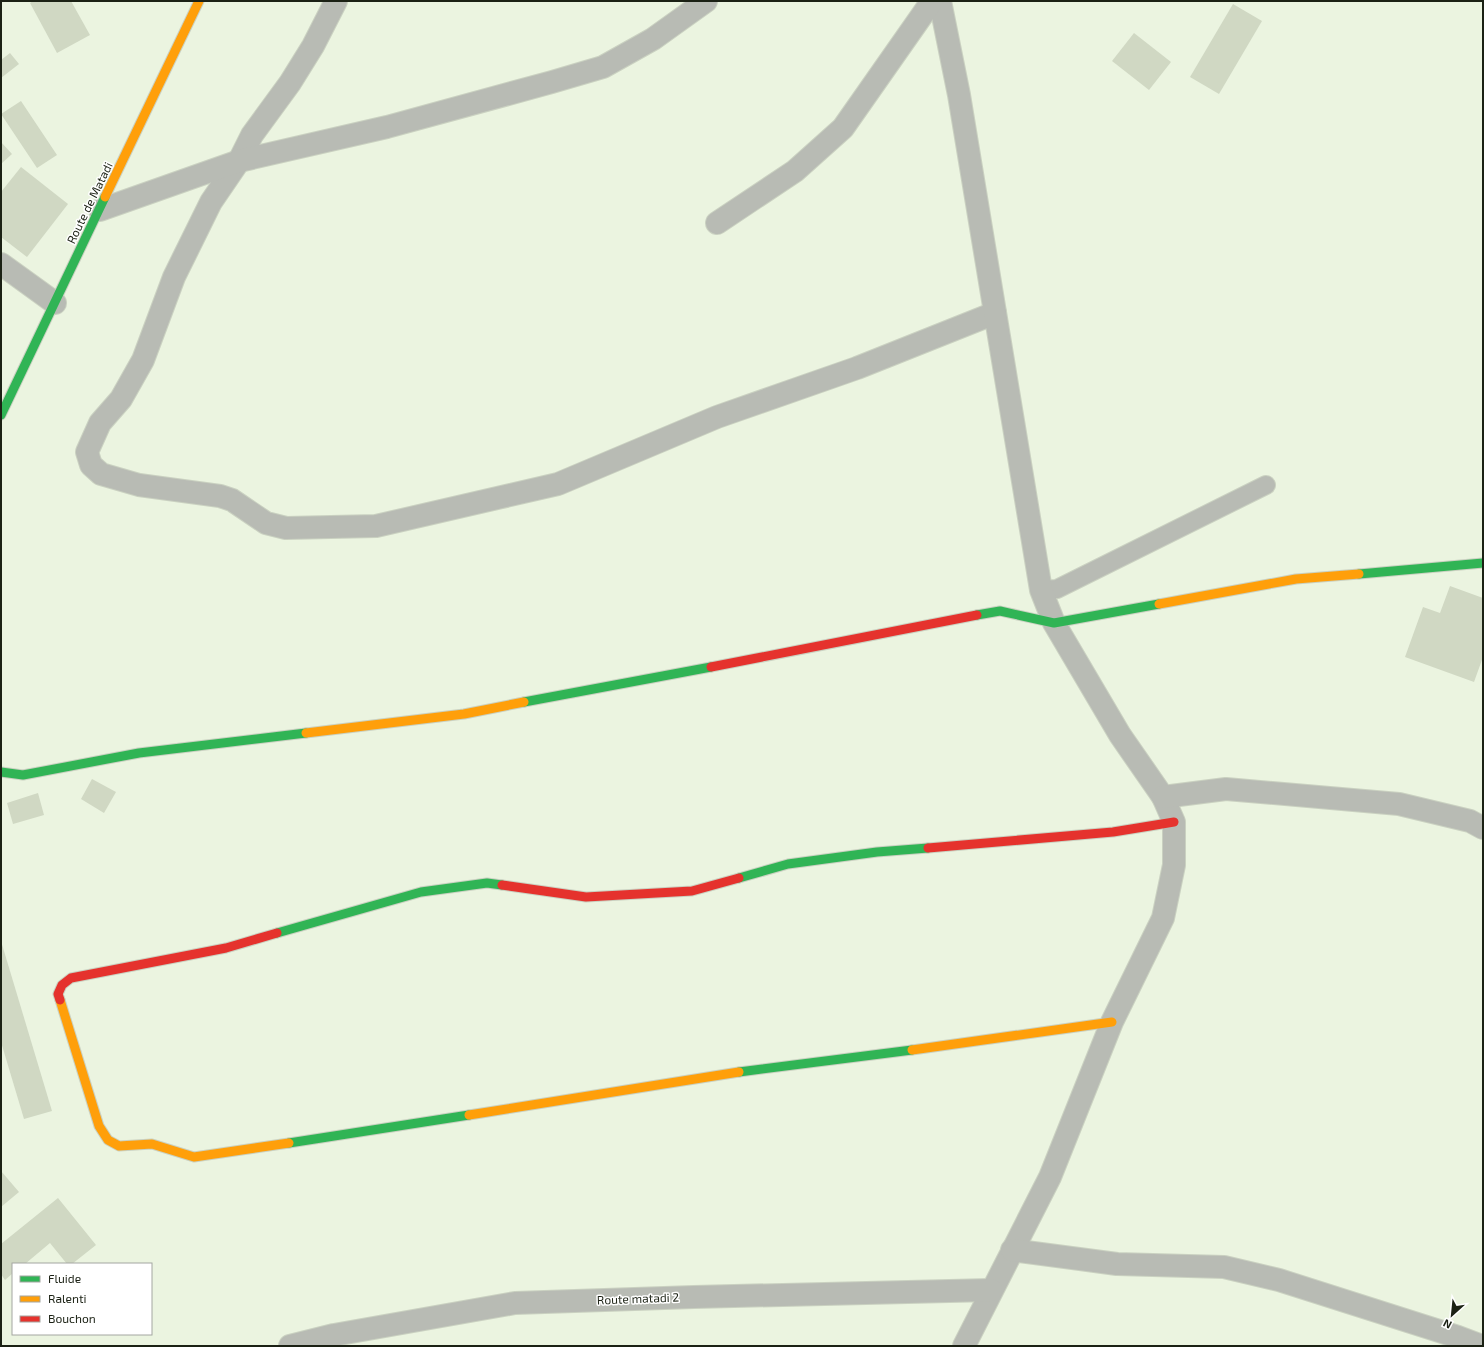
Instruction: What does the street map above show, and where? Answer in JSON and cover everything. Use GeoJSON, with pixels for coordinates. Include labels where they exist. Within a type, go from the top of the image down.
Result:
{"type":"FeatureCollection","features":[{"type":"Feature","properties":{"kind":"main road","name":"Route de Matadi"},"geometry":{"type":"LineString","coordinates":[[1,415],[100,210],[195,3]]}},
{"type":"Feature","properties":{"kind":"main road"},"geometry":{"type":"LineString","coordinates":[[1,772],[23,775],[139,754],[464,714],[1000,611],[1054,623],[1296,580],[1483,563]]}},
{"type":"Feature","properties":{"kind":"main road"},"geometry":{"type":"LineString","coordinates":[[1112,1022],[968,1043],[760,1068],[538,1105],[194,1157],[152,1144],[118,1146],[108,1140],[99,1126],[58,994],[62,985],[71,978],[226,948],[421,892],[486,883],[586,897],[692,892],[788,864],[877,852],[1113,832],[1174,822]]}},
{"type":"Feature","properties":{"kind":"street"},"geometry":{"type":"LineString","coordinates":[[336,1],[313,46],[290,83],[252,135],[239,161],[211,202],[174,277],[143,360],[122,399],[100,422],[87,452],[91,465],[101,474],[139,485],[220,496],[232,500],[266,523],[286,528],[376,526],[558,484],[718,417],[857,368],[995,313]]}},
{"type":"Feature","properties":{"kind":"street"},"geometry":{"type":"LineString","coordinates":[[100,210],[239,161],[388,127],[603,67],[653,39],[706,1]]}},
{"type":"Feature","properties":{"kind":"street"},"geometry":{"type":"LineString","coordinates":[[717,223],[796,171],[843,128],[932,1]]}},
{"type":"Feature","properties":{"kind":"street"},"geometry":{"type":"LineString","coordinates":[[940,1],[959,94],[1041,590],[1054,623],[1120,735],[1163,797],[1174,822],[1174,865],[1162,918],[1112,1022],[1050,1178],[991,1290],[964,1346]]}},
{"type":"Feature","properties":{"kind":"street"},"geometry":{"type":"LineString","coordinates":[[1,264],[55,303]]}},
{"type":"Feature","properties":{"kind":"street"},"geometry":{"type":"LineString","coordinates":[[1163,797],[1226,789],[1399,804],[1470,821],[1483,828]]}},
{"type":"Feature","properties":{"kind":"street"},"geometry":{"type":"LineString","coordinates":[[1012,1250],[1116,1264],[1224,1267],[1279,1280],[1458,1336],[1482,1346]]}},
{"type":"Feature","properties":{"kind":"street","name":"Route matadi 2"},"geometry":{"type":"LineString","coordinates":[[290,1346],[334,1335],[515,1303],[991,1290]]}},
{"type":"Feature","properties":{"kind":"lane"},"geometry":{"type":"LineString","coordinates":[[1041,590],[1057,589],[1266,485]]}},
{"type":"Feature","properties":{"kind":"building"},"geometry":{"type":"Polygon","coordinates":[[[33,1],[71,1],[90,35],[57,53],[30,3],[33,1]]]}},
{"type":"Feature","properties":{"kind":"building"},"geometry":{"type":"Polygon","coordinates":[[[1233,4],[1262,21],[1219,94],[1190,77],[1233,4]]]}},
{"type":"Feature","properties":{"kind":"building"},"geometry":{"type":"Polygon","coordinates":[[[1134,33],[1171,62],[1149,90],[1112,61],[1134,33]]]}},
{"type":"Feature","properties":{"kind":"building"},"geometry":{"type":"Polygon","coordinates":[[[10,53],[19,64],[1,78],[1,60],[10,53]]]}},
{"type":"Feature","properties":{"kind":"building"},"geometry":{"type":"Polygon","coordinates":[[[21,101],[57,155],[37,168],[1,114],[21,101]]]}},
{"type":"Feature","properties":{"kind":"building"},"geometry":{"type":"Polygon","coordinates":[[[1,142],[12,154],[1,164],[1,142]]]}},
{"type":"Feature","properties":{"kind":"building"},"geometry":{"type":"Polygon","coordinates":[[[21,167],[68,204],[27,257],[1,237],[1,192],[21,167]]]}},
{"type":"Feature","properties":{"kind":"building"},"geometry":{"type":"Polygon","coordinates":[[[1450,586],[1483,598],[1483,657],[1474,682],[1405,657],[1423,607],[1440,613],[1450,586]]]}},
{"type":"Feature","properties":{"kind":"building"},"geometry":{"type":"Polygon","coordinates":[[[92,779],[116,792],[104,813],[81,799],[92,779]]]}},
{"type":"Feature","properties":{"kind":"building"},"geometry":{"type":"Polygon","coordinates":[[[38,793],[44,815],[13,824],[7,803],[38,793]]]}},
{"type":"Feature","properties":{"kind":"building"},"geometry":{"type":"Polygon","coordinates":[[[1,941],[52,1111],[24,1119],[1,1042],[1,941]]]}},
{"type":"Feature","properties":{"kind":"building"},"geometry":{"type":"Polygon","coordinates":[[[1,1171],[19,1192],[1,1207],[1,1171]]]}},
{"type":"Feature","properties":{"kind":"building"},"geometry":{"type":"Polygon","coordinates":[[[58,1198],[96,1245],[73,1263],[66,1263],[50,1243],[26,1263],[12,1263],[12,1274],[5,1280],[1,1274],[1,1244],[58,1198]]]}},
{"type":"Feature","properties":{"kind":"traffic: fast"},"geometry":{"type":"LineString","coordinates":[[1,415],[105,197]]}},
{"type":"Feature","properties":{"kind":"traffic: fast"},"geometry":{"type":"LineString","coordinates":[[1359,574],[1483,563]]}},
{"type":"Feature","properties":{"kind":"traffic: fast"},"geometry":{"type":"LineString","coordinates":[[977,615],[1000,611],[1054,623],[1159,604]]}},
{"type":"Feature","properties":{"kind":"traffic: fast"},"geometry":{"type":"LineString","coordinates":[[524,702],[711,667]]}},
{"type":"Feature","properties":{"kind":"traffic: fast"},"geometry":{"type":"LineString","coordinates":[[1,772],[23,775],[139,753],[306,733]]}},
{"type":"Feature","properties":{"kind":"traffic: fast"},"geometry":{"type":"LineString","coordinates":[[739,878],[788,864],[877,852],[928,848]]}},
{"type":"Feature","properties":{"kind":"traffic: fast"},"geometry":{"type":"LineString","coordinates":[[277,933],[421,892],[487,883],[502,885]]}},
{"type":"Feature","properties":{"kind":"traffic: fast"},"geometry":{"type":"LineString","coordinates":[[739,1072],[912,1050]]}},
{"type":"Feature","properties":{"kind":"traffic: fast"},"geometry":{"type":"LineString","coordinates":[[289,1143],[469,1115]]}},
{"type":"Feature","properties":{"kind":"traffic: slow"},"geometry":{"type":"LineString","coordinates":[[105,197],[199,1]]}},
{"type":"Feature","properties":{"kind":"traffic: slow"},"geometry":{"type":"LineString","coordinates":[[1159,604],[1296,579],[1359,574]]}},
{"type":"Feature","properties":{"kind":"traffic: slow"},"geometry":{"type":"LineString","coordinates":[[306,733],[464,714],[524,702]]}},
{"type":"Feature","properties":{"kind":"traffic: slow"},"geometry":{"type":"LineString","coordinates":[[60,1000],[99,1126],[108,1140],[119,1146],[152,1144],[194,1157],[289,1143]]}},
{"type":"Feature","properties":{"kind":"traffic: slow"},"geometry":{"type":"LineString","coordinates":[[912,1050],[1112,1022]]}},
{"type":"Feature","properties":{"kind":"traffic: slow"},"geometry":{"type":"LineString","coordinates":[[469,1115],[739,1072]]}},
{"type":"Feature","properties":{"kind":"traffic: jam"},"geometry":{"type":"LineString","coordinates":[[711,667],[977,615]]}},
{"type":"Feature","properties":{"kind":"traffic: jam"},"geometry":{"type":"LineString","coordinates":[[928,848],[1113,832],[1174,822]]}},
{"type":"Feature","properties":{"kind":"traffic: jam"},"geometry":{"type":"LineString","coordinates":[[502,885],[586,897],[692,891],[739,878]]}},
{"type":"Feature","properties":{"kind":"traffic: jam"},"geometry":{"type":"LineString","coordinates":[[60,1000],[58,994],[62,985],[71,978],[226,948],[277,933]]}}]}
